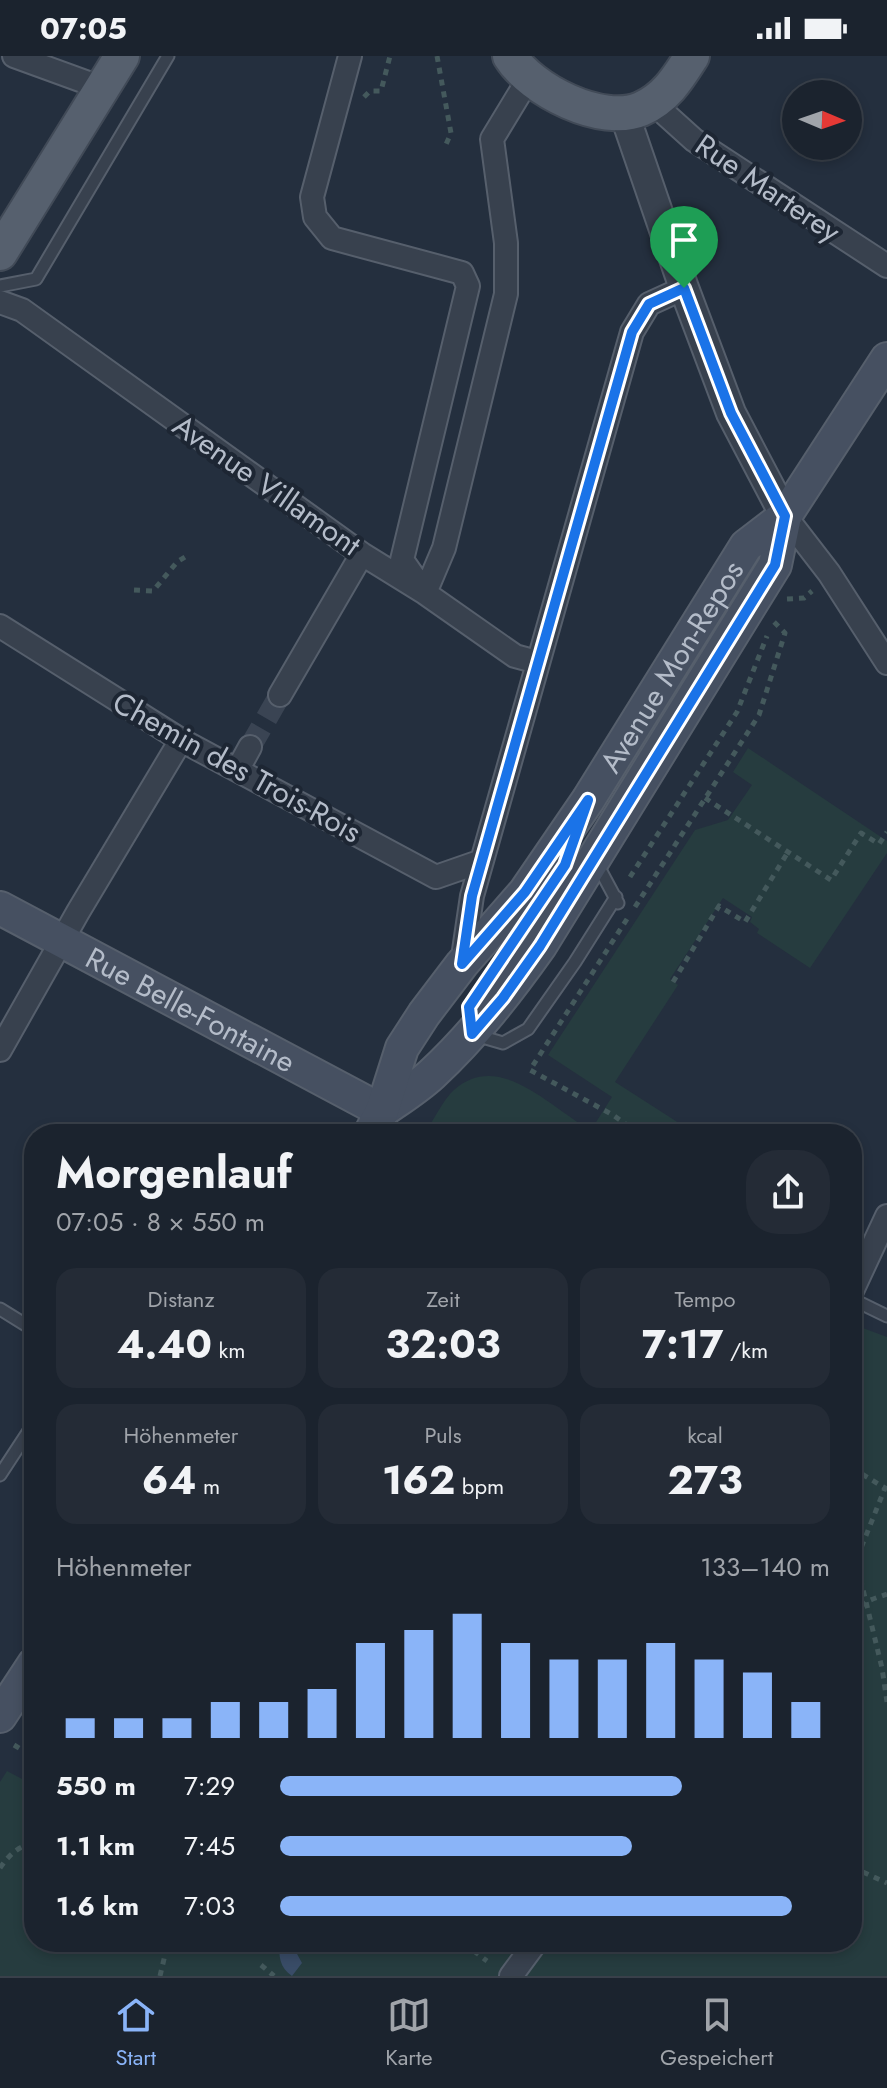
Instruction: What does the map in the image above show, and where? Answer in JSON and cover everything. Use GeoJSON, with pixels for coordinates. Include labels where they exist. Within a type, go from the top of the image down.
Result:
{"type":"FeatureCollection","features":[{"type":"Feature","properties":{"kind":"main road"},"geometry":{"type":"LineString","coordinates":[[0,253],[122,56]]}},
{"type":"Feature","properties":{"kind":"main road"},"geometry":{"type":"LineString","coordinates":[[519,67],[557,98],[591,109],[638,108],[669,91],[692,56]]}},
{"type":"Feature","properties":{"kind":"main road"},"geometry":{"type":"LineString","coordinates":[[785,516],[887,359]]}},
{"type":"Feature","properties":{"kind":"main road","name":"Avenue Mon-Repos"},"geometry":{"type":"LineString","coordinates":[[376,1122],[402,1048],[424,1014],[462,964],[525,892],[588,800],[746,546],[785,516]]}},
{"type":"Feature","properties":{"kind":"main road","name":"Avenue Mon-Repos"},"geometry":{"type":"LineString","coordinates":[[376,1122],[430,1076],[472,1034],[503,998],[540,946],[775,565],[785,516]]}},
{"type":"Feature","properties":{"kind":"main road","name":"Rue Belle-Fontaine"},"geometry":{"type":"LineString","coordinates":[[0,908],[297,1064],[376,1122]]}},
{"type":"Feature","properties":{"kind":"main road"},"geometry":{"type":"LineString","coordinates":[[0,1716],[24,1679]]}},
{"type":"Feature","properties":{"kind":"street"},"geometry":{"type":"LineString","coordinates":[[14,56],[102,88]]}},
{"type":"Feature","properties":{"kind":"street"},"geometry":{"type":"LineString","coordinates":[[350,56],[312,197],[315,217],[332,238],[462,273],[468,286],[402,560],[425,593]]}},
{"type":"Feature","properties":{"kind":"street"},"geometry":{"type":"LineString","coordinates":[[425,593],[444,548],[506,294],[506,243],[492,139],[519,67]]}},
{"type":"Feature","properties":{"kind":"street"},"geometry":{"type":"LineString","coordinates":[[638,108],[684,288],[731,413],[785,516],[829,573],[887,663]]}},
{"type":"Feature","properties":{"kind":"street","name":"Rue Marterey"},"geometry":{"type":"LineString","coordinates":[[638,108],[694,140],[887,266]]}},
{"type":"Feature","properties":{"kind":"street"},"geometry":{"type":"LineString","coordinates":[[462,964],[472,896],[632,332],[649,304],[684,288]]}},
{"type":"Feature","properties":{"kind":"street","name":"Avenue Villamont"},"geometry":{"type":"LineString","coordinates":[[0,302],[22,310],[362,554],[425,593],[515,656],[537,662]]}},
{"type":"Feature","properties":{"kind":"street"},"geometry":{"type":"LineString","coordinates":[[280,695],[362,554]]}},
{"type":"Feature","properties":{"kind":"street","name":"Chemin des Trois-Rois"},"geometry":{"type":"LineString","coordinates":[[0,626],[181,740],[436,877],[482,861]]}},
{"type":"Feature","properties":{"kind":"street"},"geometry":{"type":"LineString","coordinates":[[0,1050],[181,740]]}},
{"type":"Feature","properties":{"kind":"street"},"geometry":{"type":"LineString","coordinates":[[238,769],[250,747]]}},
{"type":"Feature","properties":{"kind":"street"},"geometry":{"type":"LineString","coordinates":[[862,1270],[887,1216]]}},
{"type":"Feature","properties":{"kind":"street"},"geometry":{"type":"LineString","coordinates":[[511,1976],[529,1952]]}},
{"type":"Feature","properties":{"kind":"lane"},"geometry":{"type":"LineString","coordinates":[[0,286],[36,279],[168,56]]}},
{"type":"Feature","properties":{"kind":"lane"},"geometry":{"type":"LineString","coordinates":[[588,800],[565,865],[469,1007],[472,1034],[503,1043],[528,1029],[617,901],[595,860]]}},
{"type":"Feature","properties":{"kind":"lane"},"geometry":{"type":"LineString","coordinates":[[862,1304],[887,1316]]}},
{"type":"Feature","properties":{"kind":"lane"},"geometry":{"type":"LineString","coordinates":[[0,1309],[24,1324]]}},
{"type":"Feature","properties":{"kind":"lane"},"geometry":{"type":"LineString","coordinates":[[0,1475],[24,1438]]}},
{"type":"Feature","properties":{"kind":"path"},"geometry":{"type":"LineString","coordinates":[[356,104],[370,91],[381,91],[390,56]]}},
{"type":"Feature","properties":{"kind":"path"},"geometry":{"type":"LineString","coordinates":[[437,56],[451,133],[444,149]]}},
{"type":"Feature","properties":{"kind":"path"},"geometry":{"type":"LineString","coordinates":[[134,590],[153,591],[185,557]]}},
{"type":"Feature","properties":{"kind":"path"},"geometry":{"type":"LineString","coordinates":[[776,606],[789,598],[804,598],[812,591]]}},
{"type":"Feature","properties":{"kind":"path"},"geometry":{"type":"LineString","coordinates":[[625,1124],[530,1070],[759,715],[785,633],[773,621],[737,712],[630,877]]}},
{"type":"Feature","properties":{"kind":"path"},"geometry":{"type":"LineString","coordinates":[[705,798],[831,880],[861,833],[879,844],[887,832]]}},
{"type":"Feature","properties":{"kind":"path"},"geometry":{"type":"LineString","coordinates":[[673,982],[719,906],[745,922],[788,852]]}},
{"type":"Feature","properties":{"kind":"path"},"geometry":{"type":"LineString","coordinates":[[862,1475],[885,1491],[862,1545]]}},
{"type":"Feature","properties":{"kind":"path"},"geometry":{"type":"LineString","coordinates":[[862,1588],[882,1668],[887,1702]]}},
{"type":"Feature","properties":{"kind":"path"},"geometry":{"type":"LineString","coordinates":[[862,1606],[887,1594]]}},
{"type":"Feature","properties":{"kind":"path"},"geometry":{"type":"LineString","coordinates":[[14,1745],[24,1751]]}},
{"type":"Feature","properties":{"kind":"path"},"geometry":{"type":"LineString","coordinates":[[0,1868],[8,1856],[24,1846]]}},
{"type":"Feature","properties":{"kind":"path"},"geometry":{"type":"LineString","coordinates":[[862,1872],[887,1883]]}},
{"type":"Feature","properties":{"kind":"path"},"geometry":{"type":"LineString","coordinates":[[160,1976],[166,1952]]}},
{"type":"Feature","properties":{"kind":"path"},"geometry":{"type":"LineString","coordinates":[[475,1952],[487,1961]]}},
{"type":"Feature","properties":{"kind":"path"},"geometry":{"type":"LineString","coordinates":[[261,1965],[274,1976]]}},
{"type":"Feature","properties":{"kind":"green space"},"geometry":{"type":"Polygon","coordinates":[[[748,748],[887,841],[887,853],[810,968],[757,933],[759,929],[750,922],[752,917],[723,898],[670,979],[678,985],[615,1082],[680,1124],[595,1124],[612,1097],[548,1055],[695,830],[728,820],[752,785],[733,772],[748,748]]]}},
{"type":"Feature","properties":{"kind":"green space"},"geometry":{"type":"Polygon","coordinates":[[[489,1076],[525,1087],[581,1124],[430,1124],[454,1090],[471,1079],[489,1076]]]}},
{"type":"Feature","properties":{"kind":"green space"},"geometry":{"type":"Polygon","coordinates":[[[862,1328],[887,1337],[887,1976],[0,1976],[0,1782],[7,1771],[22,1779],[24,1776],[24,1952],[862,1952],[862,1328]]]}},
{"type":"Feature","properties":{"kind":"water"},"geometry":{"type":"Polygon","coordinates":[[[279,1952],[296,1952],[302,1963],[292,1976],[281,1961],[279,1952]]]}},
{"type":"Feature","properties":{"kind":"tunnel"},"geometry":{"type":"LineString","coordinates":[[250,747],[280,695]]}},
{"type":"Feature","properties":{"kind":"route"},"geometry":{"type":"LineString","coordinates":[[684,288],[731,413],[785,516],[775,565],[540,946],[503,998],[472,1034],[469,1007],[565,865],[588,800],[525,892],[462,964],[472,896],[632,332],[649,304],[684,288]]}}]}
